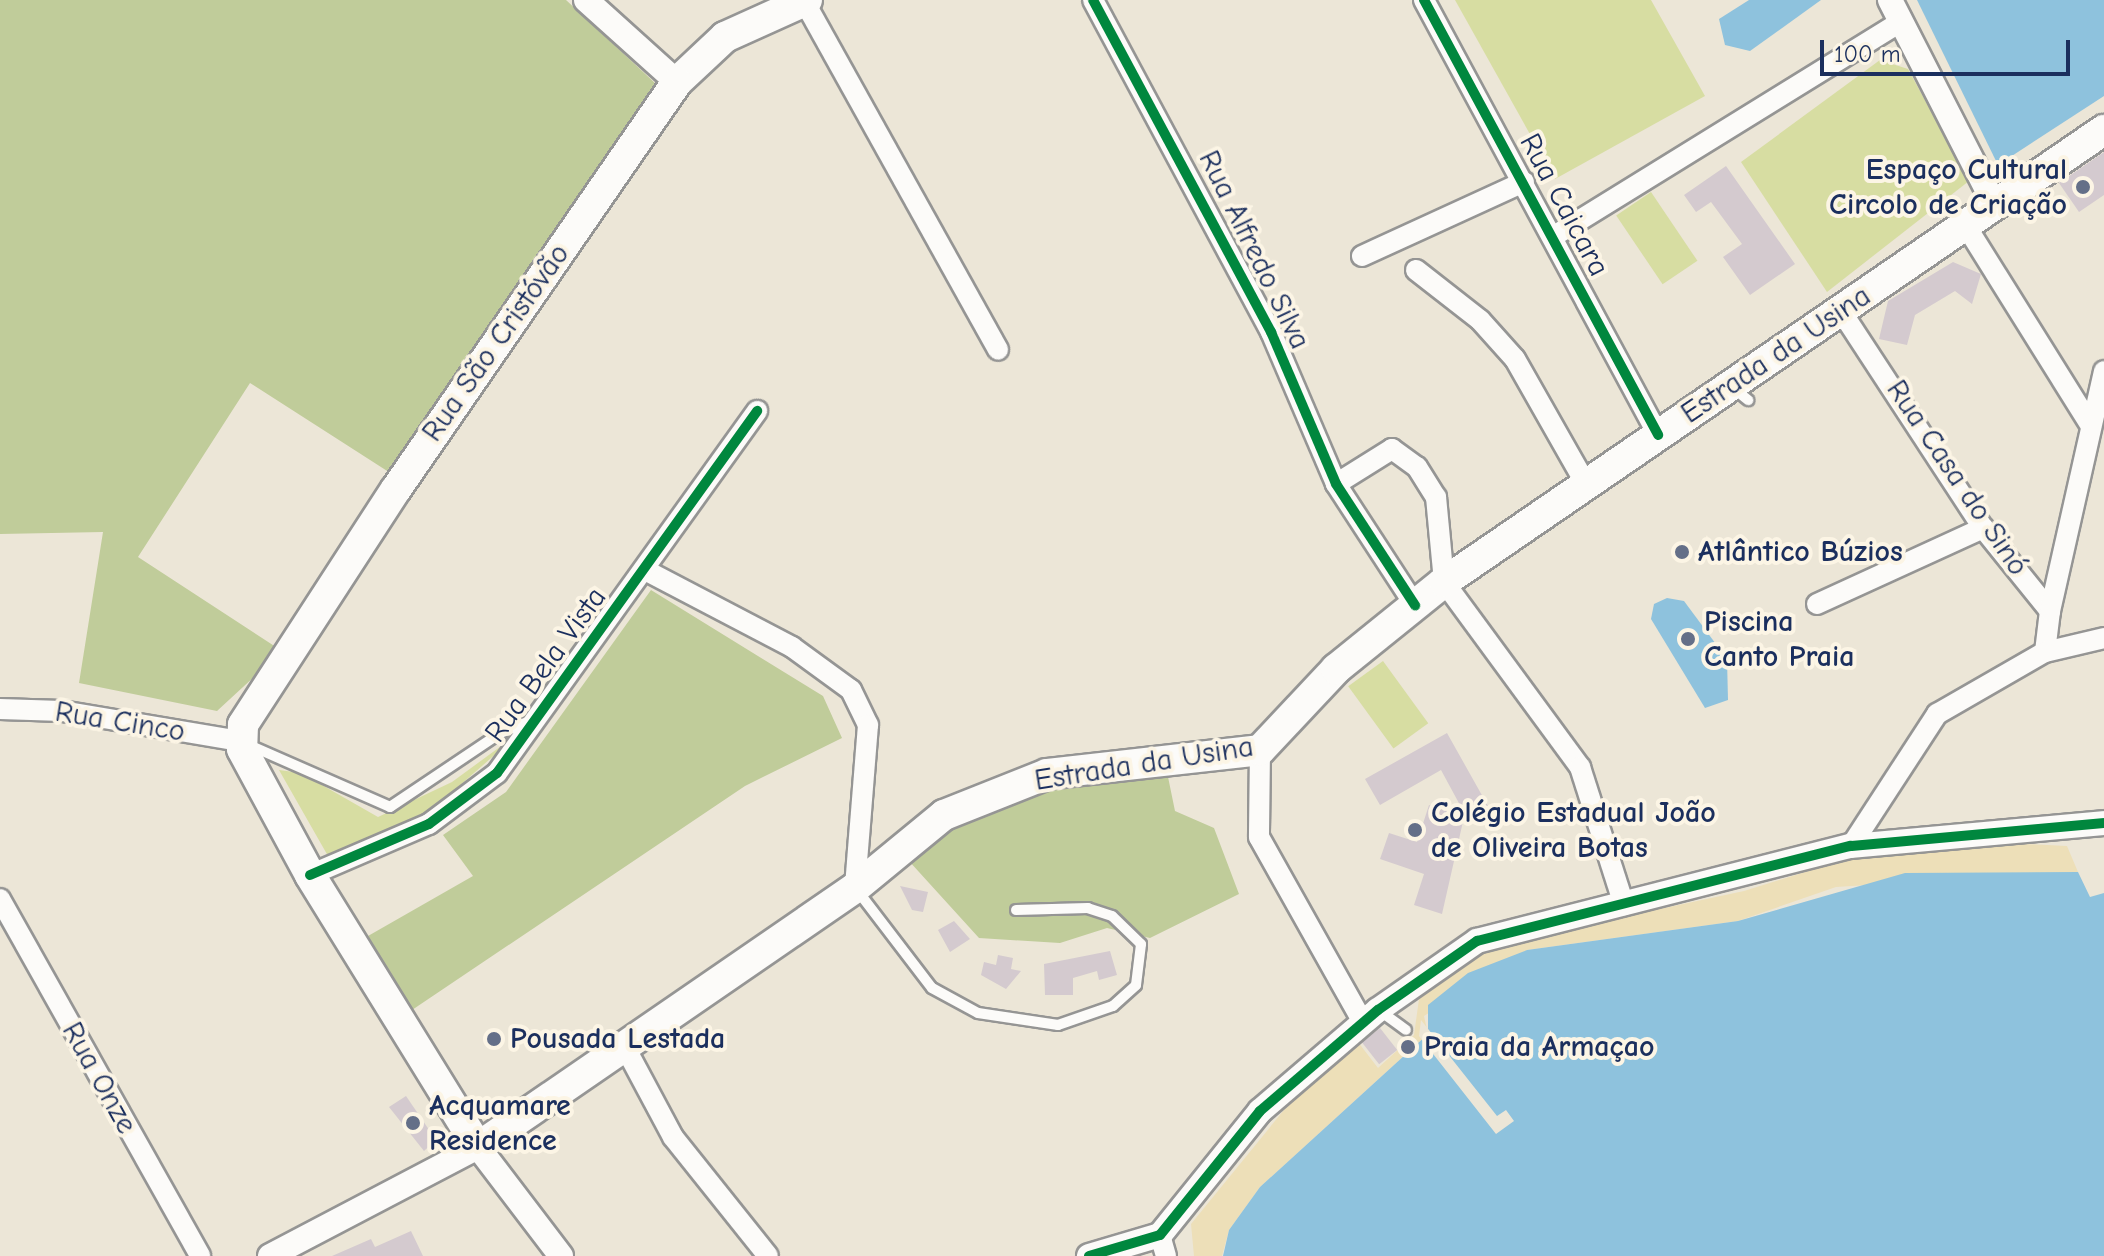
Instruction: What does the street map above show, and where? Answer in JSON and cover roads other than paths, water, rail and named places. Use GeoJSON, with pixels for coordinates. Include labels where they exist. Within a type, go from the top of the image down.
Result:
{"type":"FeatureCollection","features":[{"type":"Feature","properties":{"kind":"main road","name":"Rua São Cristóvão"},"geometry":{"type":"LineString","coordinates":[[240,741],[253,703],[677,82],[725,37],[806,0]]}},
{"type":"Feature","properties":{"kind":"main road","name":"Estrada da Usina"},"geometry":{"type":"LineString","coordinates":[[478,1147],[626,1049],[855,888],[944,815],[1047,774],[1260,750],[1336,669],[1444,582],[1658,435],[1739,393],[1841,311],[2104,130]]}},
{"type":"Feature","properties":{"kind":"main road"},"geometry":{"type":"LineString","coordinates":[[240,741],[310,875],[478,1147]]}},
{"type":"Feature","properties":{"kind":"street"},"geometry":{"type":"LineString","coordinates":[[586,0],[677,82]]}},
{"type":"Feature","properties":{"kind":"street"},"geometry":{"type":"LineString","coordinates":[[806,0],[998,350]]}},
{"type":"Feature","properties":{"kind":"street","name":"Rua Alfredo Silva"},"geometry":{"type":"LineString","coordinates":[[1093,0],[1271,332],[1336,484],[1415,605]]}},
{"type":"Feature","properties":{"kind":"street","name":"Rua Caicara"},"geometry":{"type":"LineString","coordinates":[[1424,0],[1554,236],[1658,435]]}},
{"type":"Feature","properties":{"kind":"street"},"geometry":{"type":"LineString","coordinates":[[1554,236],[1895,11],[1995,205]]}},
{"type":"Feature","properties":{"kind":"street"},"geometry":{"type":"LineString","coordinates":[[1362,256],[1524,182]]}},
{"type":"Feature","properties":{"kind":"street"},"geometry":{"type":"LineString","coordinates":[[1966,226],[2091,426]]}},
{"type":"Feature","properties":{"kind":"street"},"geometry":{"type":"LineString","coordinates":[[1416,270],[1480,320],[1515,359],[1586,484]]}},
{"type":"Feature","properties":{"kind":"street","name":"Rua Casa do Sinó"},"geometry":{"type":"LineString","coordinates":[[1841,311],[1983,528],[2050,611]]}},
{"type":"Feature","properties":{"kind":"street"},"geometry":{"type":"LineString","coordinates":[[2045,652],[2050,611],[2104,371]]}},
{"type":"Feature","properties":{"kind":"street","name":"Rua Bela Vista"},"geometry":{"type":"LineString","coordinates":[[310,875],[429,824],[466,799],[541,717],[757,411]]}},
{"type":"Feature","properties":{"kind":"street"},"geometry":{"type":"LineString","coordinates":[[1336,484],[1383,451],[1406,455],[1436,497],[1444,582],[1580,767],[1624,905]]}},
{"type":"Feature","properties":{"kind":"street"},"geometry":{"type":"LineString","coordinates":[[1817,604],[1983,528]]}},
{"type":"Feature","properties":{"kind":"street"},"geometry":{"type":"LineString","coordinates":[[645,570],[792,647],[851,690],[868,725],[855,888]]}},
{"type":"Feature","properties":{"kind":"street"},"geometry":{"type":"LineString","coordinates":[[1851,846],[1937,714],[2045,652],[2104,638]]}},
{"type":"Feature","properties":{"kind":"street","name":"Rua Cinco"},"geometry":{"type":"LineString","coordinates":[[0,709],[62,711],[240,741]]}},
{"type":"Feature","properties":{"kind":"street"},"geometry":{"type":"LineString","coordinates":[[1260,750],[1259,837],[1371,1016]]}},
{"type":"Feature","properties":{"kind":"street"},"geometry":{"type":"LineString","coordinates":[[1089,1256],[1163,1245],[1260,1111],[1371,1016],[1477,941],[1851,846],[2104,823]]}},
{"type":"Feature","properties":{"kind":"street","name":"Rua Onze"},"geometry":{"type":"LineString","coordinates":[[0,899],[200,1256]]}},
{"type":"Feature","properties":{"kind":"street"},"geometry":{"type":"LineString","coordinates":[[626,1049],[673,1137],[768,1256]]}},
{"type":"Feature","properties":{"kind":"street"},"geometry":{"type":"LineString","coordinates":[[270,1256],[478,1147],[561,1256]]}},
{"type":"Feature","properties":{"kind":"lane"},"geometry":{"type":"LineString","coordinates":[[240,741],[390,807],[500,733],[541,717]]}},
{"type":"Feature","properties":{"kind":"lane"},"geometry":{"type":"LineString","coordinates":[[855,888],[932,988],[978,1013],[1058,1025],[1113,1006],[1136,985],[1145,959],[1141,944],[1112,916],[1088,908],[1016,910]]}},
{"type":"Feature","properties":{"kind":"lane"},"geometry":{"type":"LineString","coordinates":[[1371,1016],[1406,1030]]}},
{"type":"Feature","properties":{"kind":"water"},"geometry":{"type":"Polygon","coordinates":[[[1749,0],[1821,0],[1750,51],[1725,45],[1719,19],[1749,0]]]}},
{"type":"Feature","properties":{"kind":"water"},"geometry":{"type":"Polygon","coordinates":[[[1917,0],[2104,0],[2104,96],[1998,165],[1917,0]]]}},
{"type":"Feature","properties":{"kind":"water","name":"Piscina Canto Praia"},"geometry":{"type":"Polygon","coordinates":[[[1667,598],[1684,601],[1727,659],[1728,700],[1705,708],[1651,619],[1654,604],[1667,598]]]}},
{"type":"Feature","properties":{"kind":"water"},"geometry":{"type":"Polygon","coordinates":[[[2078,872],[2090,897],[2104,893],[2104,1256],[1223,1256],[1229,1230],[1260,1187],[1428,1034],[1428,1005],[1468,973],[1527,950],[1738,921],[1905,873],[2078,872]]]}},
{"type":"Feature","properties":{"kind":"place","name":"Espaço Cultural Circolo de Criação"},"geometry":{"type":"Point","coordinates":[2083,187]}},
{"type":"Feature","properties":{"kind":"place","name":"Atlântico Búzios"},"geometry":{"type":"Point","coordinates":[1682,552]}},
{"type":"Feature","properties":{"kind":"place","name":"Piscina Canto Praia"},"geometry":{"type":"Point","coordinates":[1688,639]}},
{"type":"Feature","properties":{"kind":"place","name":"Colégio Estadual João de Oliveira Botas"},"geometry":{"type":"Point","coordinates":[1415,830]}},
{"type":"Feature","properties":{"kind":"place","name":"Pousada Lestada"},"geometry":{"type":"Point","coordinates":[494,1039]}},
{"type":"Feature","properties":{"kind":"place","name":"Praia da Armaçao"},"geometry":{"type":"Point","coordinates":[1408,1047]}},
{"type":"Feature","properties":{"kind":"place","name":"Acquamare Residence"},"geometry":{"type":"Point","coordinates":[413,1123]}}]}
